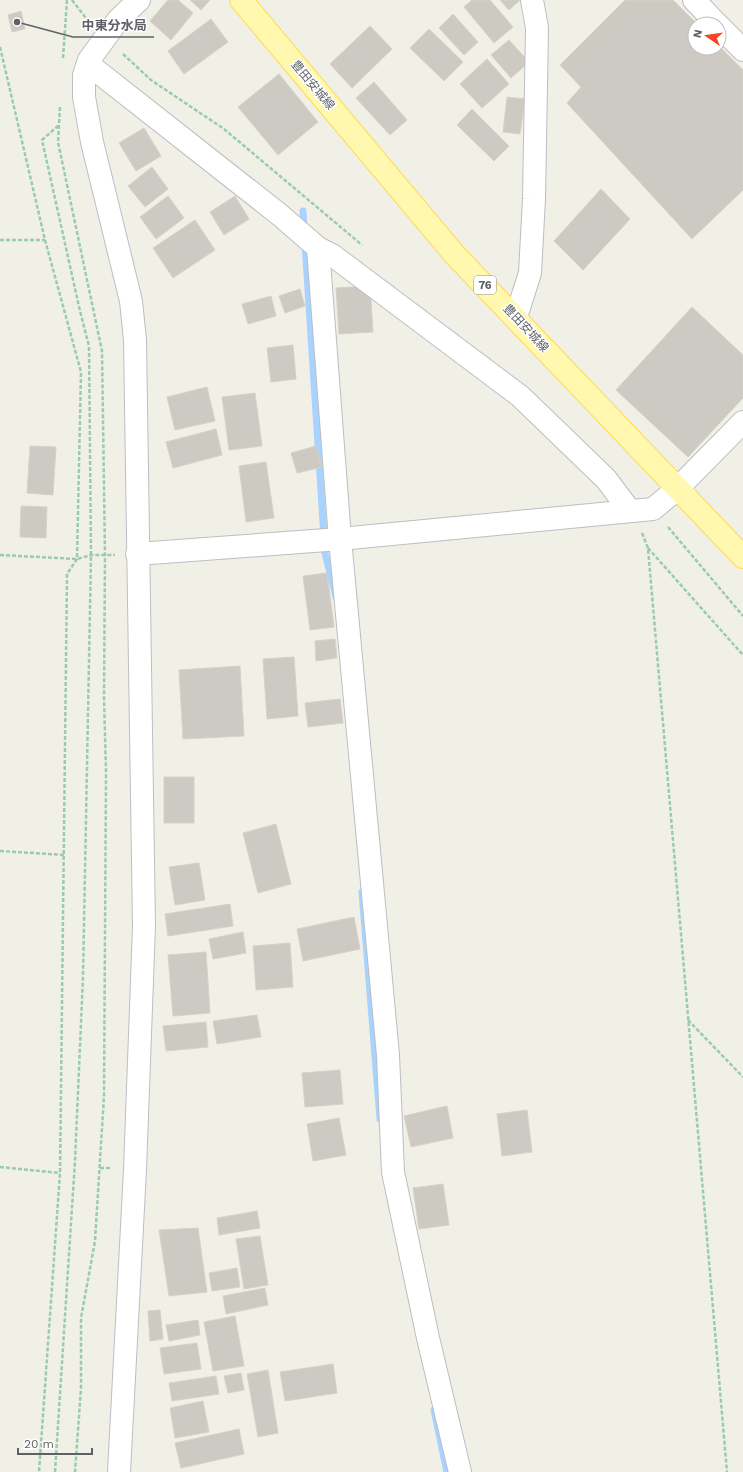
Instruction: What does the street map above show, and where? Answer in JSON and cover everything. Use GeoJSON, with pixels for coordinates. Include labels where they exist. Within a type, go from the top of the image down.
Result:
{"type":"FeatureCollection","features":[{"type":"Feature","properties":{"kind":"main road","name":"豊田安城線"},"geometry":{"type":"LineString","coordinates":[[240,0],[455,254],[743,557]]}},
{"type":"Feature","properties":{"kind":"street"},"geometry":{"type":"LineString","coordinates":[[119,1472],[135,1170],[144,926],[137,554],[135,340],[131,301],[92,142],[85,104],[84,75],[88,64],[118,20],[138,0]]}},
{"type":"Feature","properties":{"kind":"street"},"geometry":{"type":"LineString","coordinates":[[516,317],[530,273],[534,199],[537,28],[532,0]]}},
{"type":"Feature","properties":{"kind":"street"},"geometry":{"type":"LineString","coordinates":[[694,0],[709,16]]}},
{"type":"Feature","properties":{"kind":"street"},"geometry":{"type":"LineString","coordinates":[[727,34],[743,50]]}},
{"type":"Feature","properties":{"kind":"street"},"geometry":{"type":"LineString","coordinates":[[88,64],[280,215],[318,248],[332,255],[520,396],[606,479],[630,511]]}},
{"type":"Feature","properties":{"kind":"street"},"geometry":{"type":"LineString","coordinates":[[318,248],[340,539],[388,1055],[393,1172],[428,1338],[460,1472]]}},
{"type":"Feature","properties":{"kind":"street"},"geometry":{"type":"LineString","coordinates":[[137,554],[340,539],[653,510],[677,489],[743,422]]}},
{"type":"Feature","properties":{"kind":"path"},"geometry":{"type":"LineString","coordinates":[[63,62],[67,0]]}},
{"type":"Feature","properties":{"kind":"path"},"geometry":{"type":"LineString","coordinates":[[0,47],[45,240],[81,372],[77,559],[67,574],[60,1172],[39,1472]]}},
{"type":"Feature","properties":{"kind":"path"},"geometry":{"type":"LineString","coordinates":[[60,101],[58,142],[102,350],[105,555],[106,828],[104,1096],[95,1241],[81,1318],[80,1388],[75,1472]]}},
{"type":"Feature","properties":{"kind":"path"},"geometry":{"type":"LineString","coordinates":[[55,1472],[76,1161],[83,977],[91,555],[90,346],[80,311],[42,140],[59,125]]}},
{"type":"Feature","properties":{"kind":"path"},"geometry":{"type":"LineString","coordinates":[[0,240],[45,240]]}},
{"type":"Feature","properties":{"kind":"path"},"geometry":{"type":"LineString","coordinates":[[630,511],[646,539],[648,548],[727,1472]]}},
{"type":"Feature","properties":{"kind":"path"},"geometry":{"type":"LineString","coordinates":[[648,548],[743,656]]}},
{"type":"Feature","properties":{"kind":"path"},"geometry":{"type":"LineString","coordinates":[[0,555],[77,559],[91,555],[137,554]]}},
{"type":"Feature","properties":{"kind":"path"},"geometry":{"type":"LineString","coordinates":[[0,851],[64,855]]}},
{"type":"Feature","properties":{"kind":"path"},"geometry":{"type":"LineString","coordinates":[[688,1019],[743,1077]]}},
{"type":"Feature","properties":{"kind":"path"},"geometry":{"type":"LineString","coordinates":[[0,1167],[60,1172]]}},
{"type":"Feature","properties":{"kind":"building"},"geometry":{"type":"Polygon","coordinates":[[[168,0],[178,0],[193,13],[171,40],[150,21],[168,0]]]}},
{"type":"Feature","properties":{"kind":"building"},"geometry":{"type":"Polygon","coordinates":[[[190,0],[210,0],[201,10],[190,0]]]}},
{"type":"Feature","properties":{"kind":"building"},"geometry":{"type":"Polygon","coordinates":[[[472,0],[490,0],[513,27],[494,43],[464,7],[472,0]]]}},
{"type":"Feature","properties":{"kind":"building"},"geometry":{"type":"Polygon","coordinates":[[[500,0],[520,0],[509,10],[500,0]]]}},
{"type":"Feature","properties":{"kind":"building"},"geometry":{"type":"Polygon","coordinates":[[[625,0],[673,0],[689,16],[687,16],[687,56],[727,56],[727,54],[743,70],[743,190],[692,239],[567,103],[581,87],[560,65],[625,0]]]}},
{"type":"Feature","properties":{"kind":"building"},"geometry":{"type":"Polygon","coordinates":[[[21,11],[25,29],[12,32],[8,15],[21,11]]]}},
{"type":"Feature","properties":{"kind":"building"},"geometry":{"type":"Polygon","coordinates":[[[453,14],[478,42],[464,55],[439,28],[453,14]]]}},
{"type":"Feature","properties":{"kind":"building"},"geometry":{"type":"Polygon","coordinates":[[[211,19],[228,42],[184,74],[168,51],[211,19]]]}},
{"type":"Feature","properties":{"kind":"building"},"geometry":{"type":"Polygon","coordinates":[[[370,26],[392,49],[352,88],[330,64],[370,26]]]}},
{"type":"Feature","properties":{"kind":"building"},"geometry":{"type":"Polygon","coordinates":[[[429,29],[463,62],[444,81],[410,48],[429,29]]]}},
{"type":"Feature","properties":{"kind":"building"},"geometry":{"type":"Polygon","coordinates":[[[509,40],[529,62],[511,78],[491,55],[509,40]]]}},
{"type":"Feature","properties":{"kind":"building"},"geometry":{"type":"Polygon","coordinates":[[[487,59],[509,84],[482,108],[460,84],[487,59]]]}},
{"type":"Feature","properties":{"kind":"building"},"geometry":{"type":"Polygon","coordinates":[[[279,74],[318,122],[278,155],[238,107],[279,74]]]}},
{"type":"Feature","properties":{"kind":"building"},"geometry":{"type":"Polygon","coordinates":[[[374,82],[407,120],[390,135],[356,98],[374,82]]]}},
{"type":"Feature","properties":{"kind":"building"},"geometry":{"type":"Polygon","coordinates":[[[507,97],[525,99],[520,134],[503,132],[507,97]]]}},
{"type":"Feature","properties":{"kind":"building"},"geometry":{"type":"Polygon","coordinates":[[[472,109],[509,146],[494,161],[457,125],[472,109]]]}},
{"type":"Feature","properties":{"kind":"building"},"geometry":{"type":"Polygon","coordinates":[[[144,128],[161,156],[136,171],[119,143],[144,128]]]}},
{"type":"Feature","properties":{"kind":"building"},"geometry":{"type":"Polygon","coordinates":[[[152,167],[168,189],[145,207],[128,186],[152,167]]]}},
{"type":"Feature","properties":{"kind":"building"},"geometry":{"type":"Polygon","coordinates":[[[601,189],[630,219],[583,270],[554,241],[601,189]]]}},
{"type":"Feature","properties":{"kind":"building"},"geometry":{"type":"Polygon","coordinates":[[[168,196],[184,218],[156,239],[140,217],[168,196]]]}},
{"type":"Feature","properties":{"kind":"building"},"geometry":{"type":"Polygon","coordinates":[[[235,196],[249,219],[224,235],[210,212],[235,196]]]}},
{"type":"Feature","properties":{"kind":"building"},"geometry":{"type":"Polygon","coordinates":[[[195,220],[215,250],[173,278],[153,248],[195,220]]]}},
{"type":"Feature","properties":{"kind":"building"},"geometry":{"type":"Polygon","coordinates":[[[370,286],[373,332],[339,334],[336,288],[370,286]]]}},
{"type":"Feature","properties":{"kind":"building"},"geometry":{"type":"Polygon","coordinates":[[[300,289],[305,306],[285,313],[279,296],[300,289]]]}},
{"type":"Feature","properties":{"kind":"building"},"geometry":{"type":"Polygon","coordinates":[[[271,296],[276,316],[248,324],[242,304],[271,296]]]}},
{"type":"Feature","properties":{"kind":"building"},"geometry":{"type":"Polygon","coordinates":[[[692,307],[743,355],[743,398],[688,457],[616,390],[692,307]]]}},
{"type":"Feature","properties":{"kind":"building"},"geometry":{"type":"Polygon","coordinates":[[[293,345],[296,379],[271,382],[267,348],[293,345]]]}},
{"type":"Feature","properties":{"kind":"building"},"geometry":{"type":"Polygon","coordinates":[[[207,387],[215,421],[175,430],[167,397],[207,387]]]}},
{"type":"Feature","properties":{"kind":"building"},"geometry":{"type":"Polygon","coordinates":[[[255,393],[262,446],[229,450],[222,397],[255,393]]]}},
{"type":"Feature","properties":{"kind":"building"},"geometry":{"type":"Polygon","coordinates":[[[216,429],[222,455],[173,468],[166,442],[216,429]]]}},
{"type":"Feature","properties":{"kind":"building"},"geometry":{"type":"Polygon","coordinates":[[[30,446],[56,447],[53,495],[27,493],[30,446]]]}},
{"type":"Feature","properties":{"kind":"building"},"geometry":{"type":"Polygon","coordinates":[[[316,446],[322,467],[297,473],[291,453],[316,446]]]}},
{"type":"Feature","properties":{"kind":"building"},"geometry":{"type":"Polygon","coordinates":[[[266,462],[274,518],[246,522],[239,466],[266,462]]]}},
{"type":"Feature","properties":{"kind":"building"},"geometry":{"type":"Polygon","coordinates":[[[21,506],[47,507],[46,538],[20,537],[21,506]]]}},
{"type":"Feature","properties":{"kind":"building"},"geometry":{"type":"Polygon","coordinates":[[[327,573],[334,627],[310,630],[303,576],[327,573]]]}},
{"type":"Feature","properties":{"kind":"building"},"geometry":{"type":"Polygon","coordinates":[[[335,639],[337,658],[316,661],[315,641],[335,639]]]}},
{"type":"Feature","properties":{"kind":"building"},"geometry":{"type":"Polygon","coordinates":[[[294,657],[298,716],[267,719],[263,659],[294,657]]]}},
{"type":"Feature","properties":{"kind":"building"},"geometry":{"type":"Polygon","coordinates":[[[240,666],[244,736],[183,739],[179,670],[240,666]]]}},
{"type":"Feature","properties":{"kind":"building"},"geometry":{"type":"Polygon","coordinates":[[[340,699],[343,723],[308,727],[305,703],[340,699]]]}},
{"type":"Feature","properties":{"kind":"building"},"geometry":{"type":"Polygon","coordinates":[[[164,777],[194,777],[194,823],[164,823],[164,777]]]}},
{"type":"Feature","properties":{"kind":"building"},"geometry":{"type":"Polygon","coordinates":[[[276,824],[291,884],[258,893],[243,833],[276,824]]]}},
{"type":"Feature","properties":{"kind":"building"},"geometry":{"type":"Polygon","coordinates":[[[199,863],[205,900],[175,905],[169,867],[199,863]]]}},
{"type":"Feature","properties":{"kind":"building"},"geometry":{"type":"Polygon","coordinates":[[[230,904],[233,926],[168,936],[165,914],[230,904]]]}},
{"type":"Feature","properties":{"kind":"building"},"geometry":{"type":"Polygon","coordinates":[[[354,917],[360,949],[303,961],[297,929],[354,917]]]}},
{"type":"Feature","properties":{"kind":"building"},"geometry":{"type":"Polygon","coordinates":[[[243,932],[246,953],[213,959],[209,939],[243,932]]]}},
{"type":"Feature","properties":{"kind":"building"},"geometry":{"type":"Polygon","coordinates":[[[290,943],[293,987],[256,990],[253,946],[290,943]]]}},
{"type":"Feature","properties":{"kind":"building"},"geometry":{"type":"Polygon","coordinates":[[[206,952],[210,1013],[173,1016],[168,955],[206,952]]]}},
{"type":"Feature","properties":{"kind":"building"},"geometry":{"type":"Polygon","coordinates":[[[257,1015],[261,1037],[217,1044],[213,1021],[257,1015]]]}},
{"type":"Feature","properties":{"kind":"building"},"geometry":{"type":"Polygon","coordinates":[[[206,1022],[208,1047],[166,1051],[163,1026],[206,1022]]]}},
{"type":"Feature","properties":{"kind":"building"},"geometry":{"type":"Polygon","coordinates":[[[340,1070],[343,1104],[305,1107],[302,1073],[340,1070]]]}},
{"type":"Feature","properties":{"kind":"building"},"geometry":{"type":"Polygon","coordinates":[[[447,1106],[453,1138],[411,1147],[404,1116],[447,1106]]]}},
{"type":"Feature","properties":{"kind":"building"},"geometry":{"type":"Polygon","coordinates":[[[527,1110],[532,1152],[502,1156],[497,1114],[527,1110]]]}},
{"type":"Feature","properties":{"kind":"building"},"geometry":{"type":"Polygon","coordinates":[[[339,1118],[346,1155],[313,1161],[307,1124],[339,1118]]]}},
{"type":"Feature","properties":{"kind":"building"},"geometry":{"type":"Polygon","coordinates":[[[443,1184],[449,1225],[419,1229],[413,1188],[443,1184]]]}},
{"type":"Feature","properties":{"kind":"building"},"geometry":{"type":"Polygon","coordinates":[[[257,1211],[260,1228],[219,1235],[217,1218],[257,1211]]]}},
{"type":"Feature","properties":{"kind":"building"},"geometry":{"type":"Polygon","coordinates":[[[198,1228],[207,1292],[169,1296],[159,1230],[198,1228]]]}},
{"type":"Feature","properties":{"kind":"building"},"geometry":{"type":"Polygon","coordinates":[[[260,1236],[268,1285],[244,1289],[236,1239],[260,1236]]]}},
{"type":"Feature","properties":{"kind":"building"},"geometry":{"type":"Polygon","coordinates":[[[237,1268],[240,1287],[212,1291],[209,1273],[237,1268]]]}},
{"type":"Feature","properties":{"kind":"building"},"geometry":{"type":"Polygon","coordinates":[[[265,1288],[268,1305],[226,1314],[223,1296],[265,1288]]]}},
{"type":"Feature","properties":{"kind":"building"},"geometry":{"type":"Polygon","coordinates":[[[160,1310],[163,1339],[150,1341],[148,1311],[160,1310]]]}},
{"type":"Feature","properties":{"kind":"building"},"geometry":{"type":"Polygon","coordinates":[[[235,1316],[244,1366],[213,1371],[204,1322],[235,1316]]]}},
{"type":"Feature","properties":{"kind":"building"},"geometry":{"type":"Polygon","coordinates":[[[198,1320],[200,1335],[169,1341],[166,1325],[198,1320]]]}},
{"type":"Feature","properties":{"kind":"building"},"geometry":{"type":"Polygon","coordinates":[[[197,1343],[201,1369],[164,1374],[160,1348],[197,1343]]]}},
{"type":"Feature","properties":{"kind":"building"},"geometry":{"type":"Polygon","coordinates":[[[333,1364],[337,1393],[285,1401],[280,1372],[333,1364]]]}},
{"type":"Feature","properties":{"kind":"building"},"geometry":{"type":"Polygon","coordinates":[[[268,1370],[278,1433],[258,1437],[247,1374],[268,1370]]]}},
{"type":"Feature","properties":{"kind":"building"},"geometry":{"type":"Polygon","coordinates":[[[241,1373],[244,1390],[228,1393],[224,1376],[241,1373]]]}},
{"type":"Feature","properties":{"kind":"building"},"geometry":{"type":"Polygon","coordinates":[[[216,1376],[219,1394],[172,1401],[169,1383],[216,1376]]]}},
{"type":"Feature","properties":{"kind":"building"},"geometry":{"type":"Polygon","coordinates":[[[203,1401],[209,1432],[175,1438],[170,1408],[203,1401]]]}},
{"type":"Feature","properties":{"kind":"building"},"geometry":{"type":"Polygon","coordinates":[[[239,1429],[244,1454],[181,1468],[175,1443],[239,1429]]]}},
{"type":"Feature","properties":{"kind":"waterway"},"geometry":{"type":"LineString","coordinates":[[303,211],[304,229]]}},
{"type":"Feature","properties":{"kind":"waterway"},"geometry":{"type":"LineString","coordinates":[[305,243],[325,553],[336,597]]}},
{"type":"Feature","properties":{"kind":"waterway"},"geometry":{"type":"LineString","coordinates":[[362,892],[380,1119]]}},
{"type":"Feature","properties":{"kind":"waterway"},"geometry":{"type":"LineString","coordinates":[[434,1410],[447,1472]]}},
{"type":"Feature","properties":{"kind":"place","name":"中東分水局"},"geometry":{"type":"Point","coordinates":[17,22]}}]}
